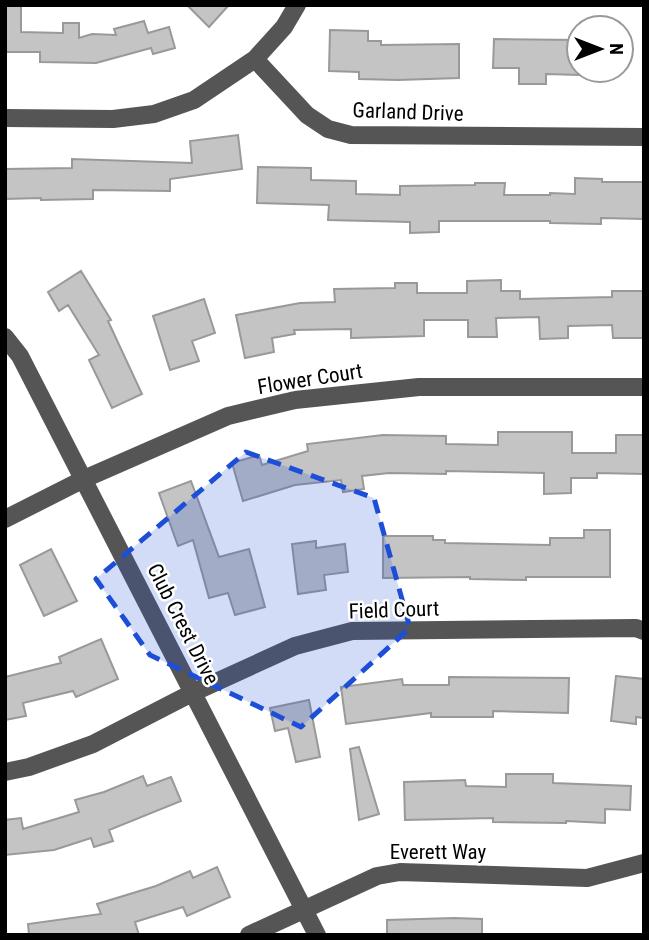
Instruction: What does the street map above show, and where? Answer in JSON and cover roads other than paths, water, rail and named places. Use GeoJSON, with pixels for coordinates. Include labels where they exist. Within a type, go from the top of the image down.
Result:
{"type":"FeatureCollection","features":[{"type":"Feature","properties":{"kind":"street"},"geometry":{"type":"LineString","coordinates":[[5,118],[113,119],[154,114],[194,100],[255,59],[284,27],[297,5]]}},
{"type":"Feature","properties":{"kind":"street","name":"Garland Drive"},"geometry":{"type":"LineString","coordinates":[[255,59],[307,115],[328,129],[351,135],[644,137]]}},
{"type":"Feature","properties":{"kind":"street","name":"Club Crest Drive"},"geometry":{"type":"LineString","coordinates":[[5,337],[20,356],[317,935]]}},
{"type":"Feature","properties":{"kind":"street","name":"Flower Court"},"geometry":{"type":"LineString","coordinates":[[5,519],[84,479],[228,416],[295,400],[419,387],[644,387]]}},
{"type":"Feature","properties":{"kind":"street","name":"Field Court"},"geometry":{"type":"LineString","coordinates":[[5,772],[29,767],[93,744],[192,693],[295,646],[352,631],[636,628],[644,631]]}},
{"type":"Feature","properties":{"kind":"street","name":"Everett Way"},"geometry":{"type":"LineString","coordinates":[[249,935],[377,876],[400,872],[587,878],[642,870]]}}]}
